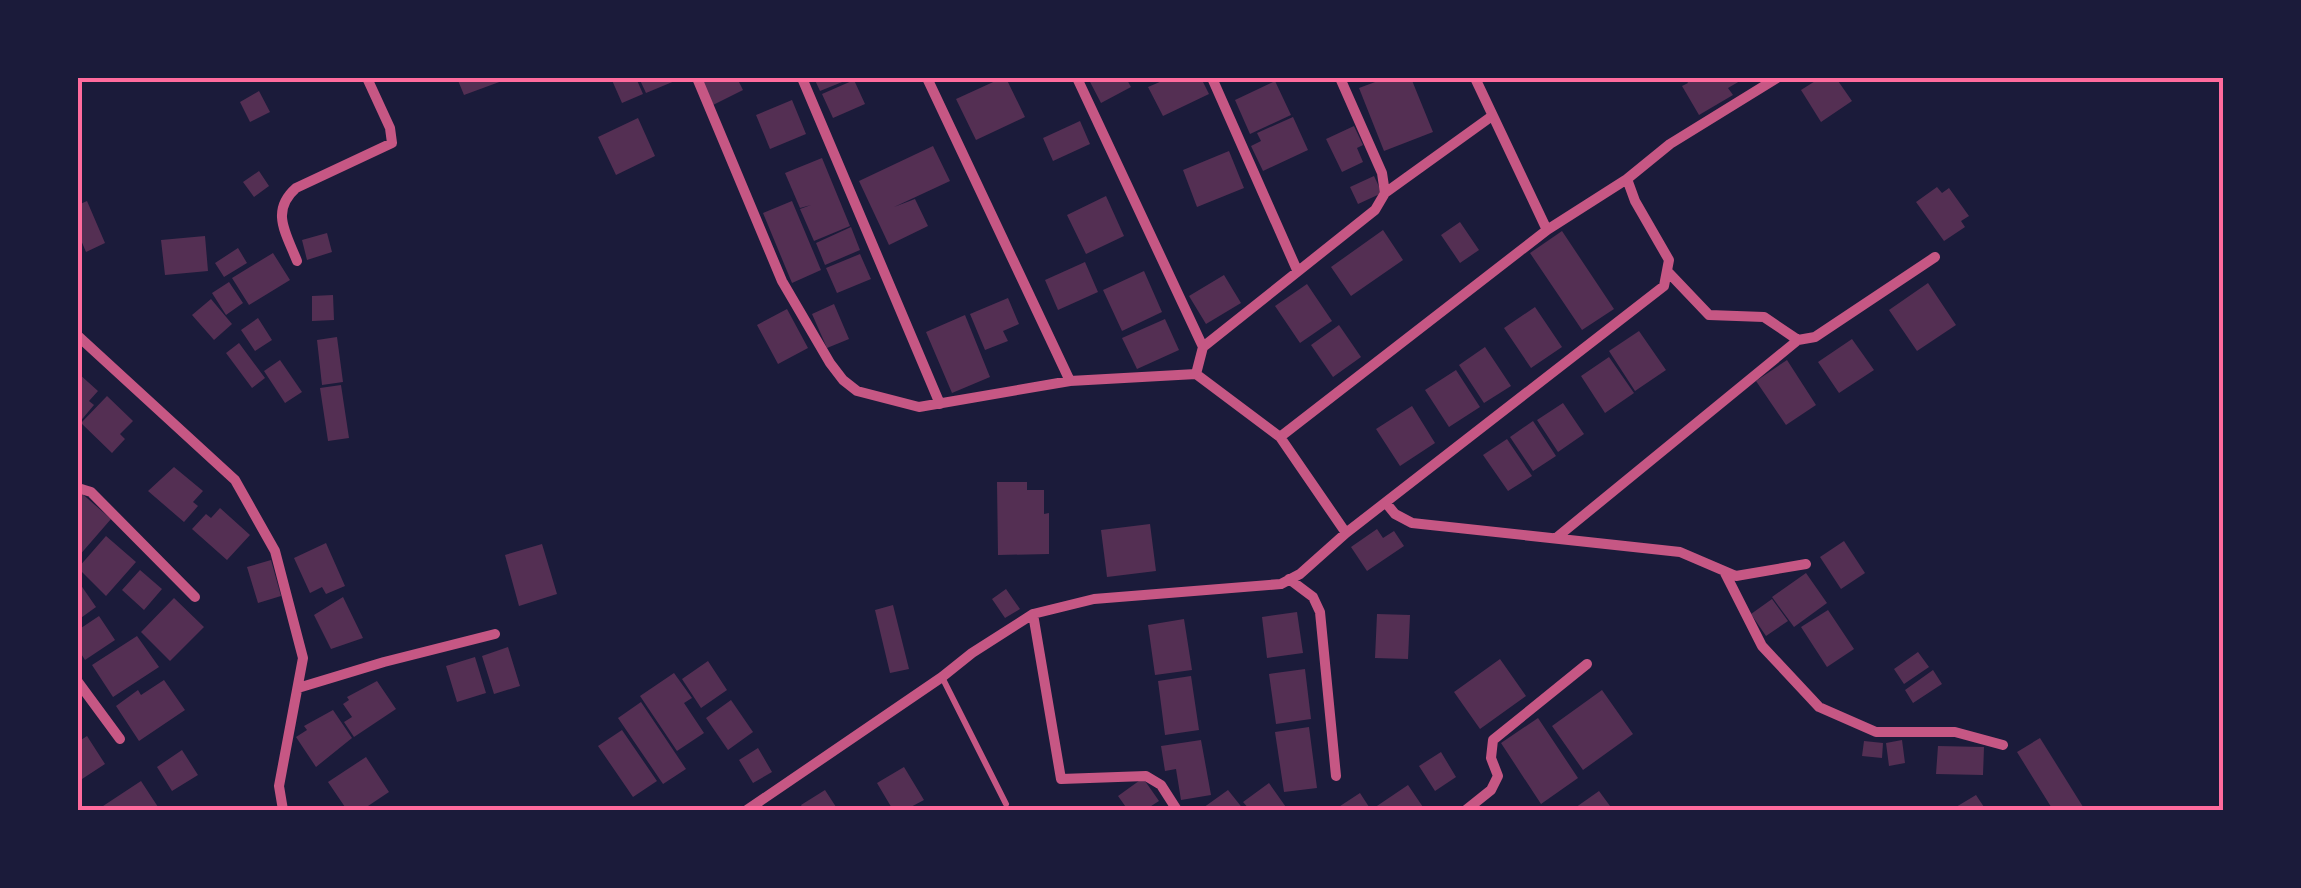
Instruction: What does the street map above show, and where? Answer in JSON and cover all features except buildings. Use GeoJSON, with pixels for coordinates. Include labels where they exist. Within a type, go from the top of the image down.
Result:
{"type":"FeatureCollection","features":[{"type":"Feature","properties":{"kind":"street"},"geometry":{"type":"LineString","coordinates":[[296,261],[280,217],[281,204],[287,196],[296,188],[392,144],[390,128],[367,78]]}},
{"type":"Feature","properties":{"kind":"street"},"geometry":{"type":"LineString","coordinates":[[698,78],[782,281],[842,380],[857,391],[919,407],[1070,381],[1196,374],[1280,437],[1346,533]]}},
{"type":"Feature","properties":{"kind":"street"},"geometry":{"type":"LineString","coordinates":[[802,78],[940,404]]}},
{"type":"Feature","properties":{"kind":"street"},"geometry":{"type":"LineString","coordinates":[[927,78],[1070,381]]}},
{"type":"Feature","properties":{"kind":"street"},"geometry":{"type":"LineString","coordinates":[[1076,78],[1203,347]]}},
{"type":"Feature","properties":{"kind":"street"},"geometry":{"type":"LineString","coordinates":[[1212,78],[1297,270]]}},
{"type":"Feature","properties":{"kind":"street"},"geometry":{"type":"LineString","coordinates":[[1340,78],[1382,173],[1385,193]]}},
{"type":"Feature","properties":{"kind":"street"},"geometry":{"type":"LineString","coordinates":[[1475,78],[1547,230]]}},
{"type":"Feature","properties":{"kind":"street"},"geometry":{"type":"LineString","coordinates":[[1280,437],[1547,230],[1627,180],[1670,144],[1777,78]]}},
{"type":"Feature","properties":{"kind":"street"},"geometry":{"type":"LineString","coordinates":[[1196,374],[1203,347],[1376,210],[1385,193],[1492,116]]}},
{"type":"Feature","properties":{"kind":"street"},"geometry":{"type":"LineString","coordinates":[[746,810],[942,677],[972,652],[1033,614],[1094,599],[1281,584],[1294,577],[1664,286],[1669,260],[1635,202],[1627,180]]}},
{"type":"Feature","properties":{"kind":"street"},"geometry":{"type":"LineString","coordinates":[[1556,538],[1798,340],[1815,337],[1936,257]]}},
{"type":"Feature","properties":{"kind":"street"},"geometry":{"type":"LineString","coordinates":[[1668,273],[1709,315],[1764,317],[1798,340]]}},
{"type":"Feature","properties":{"kind":"street"},"geometry":{"type":"LineString","coordinates":[[78,336],[225,470],[256,514],[275,551],[303,658],[280,786],[283,810]]}},
{"type":"Feature","properties":{"kind":"street"},"geometry":{"type":"LineString","coordinates":[[78,488],[91,492],[195,597]]}},
{"type":"Feature","properties":{"kind":"street"},"geometry":{"type":"LineString","coordinates":[[1386,502],[1395,514],[1412,523],[1680,552],[1725,573],[1749,576],[1806,564]]}},
{"type":"Feature","properties":{"kind":"street"},"geometry":{"type":"LineString","coordinates":[[1725,573],[1762,646],[1819,706],[1876,732],[1955,732],[2003,744]]}},
{"type":"Feature","properties":{"kind":"street"},"geometry":{"type":"LineString","coordinates":[[1294,577],[1314,597],[1320,612],[1336,776]]}},
{"type":"Feature","properties":{"kind":"street"},"geometry":{"type":"LineString","coordinates":[[1033,614],[1059,776],[1066,781],[1146,776],[1161,785],[1177,810]]}},
{"type":"Feature","properties":{"kind":"street"},"geometry":{"type":"LineString","coordinates":[[298,688],[495,634]]}},
{"type":"Feature","properties":{"kind":"street"},"geometry":{"type":"LineString","coordinates":[[1466,810],[1490,790],[1498,776],[1491,758],[1493,740],[1588,664]]}},
{"type":"Feature","properties":{"kind":"street"},"geometry":{"type":"LineString","coordinates":[[78,682],[120,738]]}},
{"type":"Feature","properties":{"kind":"lane"},"geometry":{"type":"LineString","coordinates":[[942,677],[1006,804]]}}]}
